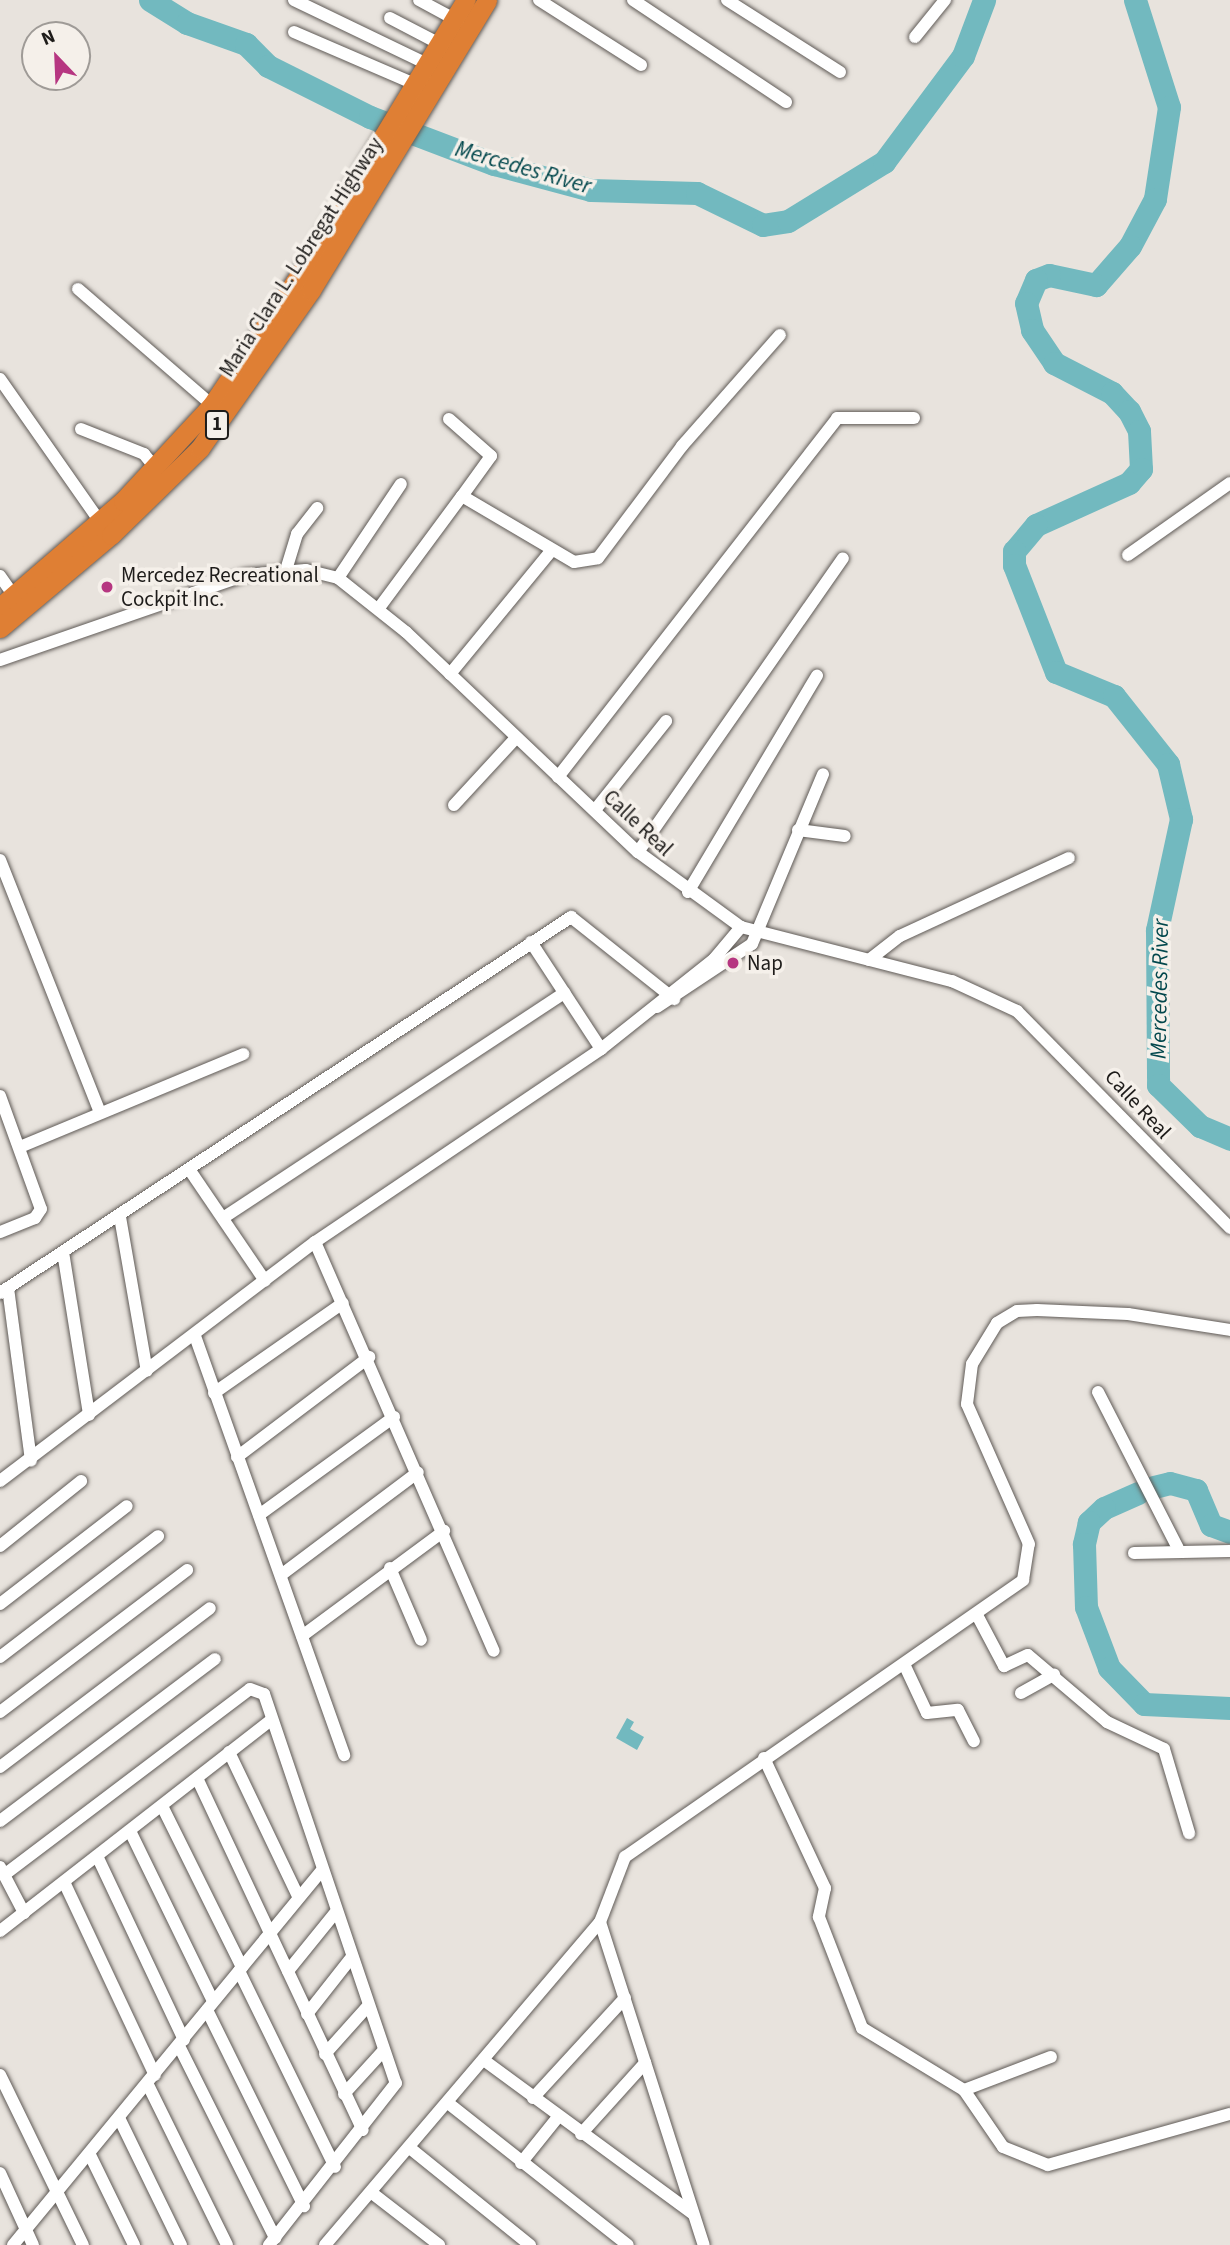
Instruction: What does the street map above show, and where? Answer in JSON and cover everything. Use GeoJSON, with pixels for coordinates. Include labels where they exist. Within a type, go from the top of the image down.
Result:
{"type":"FeatureCollection","features":[{"type":"Feature","properties":{"kind":"highway","name":"Maria Clara L. Lobregat Highway"},"geometry":{"type":"LineString","coordinates":[[0,628],[111,535],[200,448],[373,172],[417,93],[463,23],[466,0]]}},
{"type":"Feature","properties":{"kind":"highway","name":"Maria Clara L. Lobregat Highway"},"geometry":{"type":"LineString","coordinates":[[417,93],[427,64],[440,44],[487,0]]}},
{"type":"Feature","properties":{"kind":"highway","name":"Maria Clara L. Lobregat Highway"},"geometry":{"type":"LineString","coordinates":[[7,601],[101,523],[156,469],[212,405],[373,172]]}},
{"type":"Feature","properties":{"kind":"street"},"geometry":{"type":"LineString","coordinates":[[294,0],[427,64]]}},
{"type":"Feature","properties":{"kind":"street"},"geometry":{"type":"LineString","coordinates":[[419,0],[463,23]]}},
{"type":"Feature","properties":{"kind":"street"},"geometry":{"type":"LineString","coordinates":[[539,0],[641,65]]}},
{"type":"Feature","properties":{"kind":"street"},"geometry":{"type":"LineString","coordinates":[[633,0],[786,102]]}},
{"type":"Feature","properties":{"kind":"street"},"geometry":{"type":"LineString","coordinates":[[727,0],[840,72]]}},
{"type":"Feature","properties":{"kind":"street"},"geometry":{"type":"LineString","coordinates":[[915,37],[945,0]]}},
{"type":"Feature","properties":{"kind":"street"},"geometry":{"type":"LineString","coordinates":[[390,18],[440,44]]}},
{"type":"Feature","properties":{"kind":"street"},"geometry":{"type":"LineString","coordinates":[[293,32],[417,93]]}},
{"type":"Feature","properties":{"kind":"street"},"geometry":{"type":"LineString","coordinates":[[78,289],[212,405]]}},
{"type":"Feature","properties":{"kind":"street"},"geometry":{"type":"LineString","coordinates":[[462,496],[551,551],[585,565],[598,558],[682,446],[780,335]]}},
{"type":"Feature","properties":{"kind":"street"},"geometry":{"type":"LineString","coordinates":[[0,379],[101,523]]}},
{"type":"Feature","properties":{"kind":"street"},"geometry":{"type":"LineString","coordinates":[[558,777],[832,422],[914,418]]}},
{"type":"Feature","properties":{"kind":"street"},"geometry":{"type":"LineString","coordinates":[[379,608],[462,496],[490,453],[449,419]]}},
{"type":"Feature","properties":{"kind":"street"},"geometry":{"type":"LineString","coordinates":[[81,429],[144,454],[156,469]]}},
{"type":"Feature","properties":{"kind":"street"},"geometry":{"type":"LineString","coordinates":[[1128,555],[1230,483]]}},
{"type":"Feature","properties":{"kind":"street"},"geometry":{"type":"LineString","coordinates":[[338,578],[401,484]]}},
{"type":"Feature","properties":{"kind":"street"},"geometry":{"type":"LineString","coordinates":[[286,570],[297,534],[317,508]]}},
{"type":"Feature","properties":{"kind":"street"},"geometry":{"type":"LineString","coordinates":[[450,674],[551,551]]}},
{"type":"Feature","properties":{"kind":"street"},"geometry":{"type":"LineString","coordinates":[[638,852],[843,558]]}},
{"type":"Feature","properties":{"kind":"street","name":"Calle Real"},"geometry":{"type":"LineString","coordinates":[[0,660],[198,590],[286,570],[338,578],[379,608],[638,852],[688,892],[741,927],[952,982],[1017,1011],[1230,1228]]}},
{"type":"Feature","properties":{"kind":"street"},"geometry":{"type":"LineString","coordinates":[[0,576],[7,601]]}},
{"type":"Feature","properties":{"kind":"street"},"geometry":{"type":"LineString","coordinates":[[688,892],[817,676]]}},
{"type":"Feature","properties":{"kind":"street"},"geometry":{"type":"LineString","coordinates":[[595,810],[666,721]]}},
{"type":"Feature","properties":{"kind":"street"},"geometry":{"type":"LineString","coordinates":[[454,805],[515,738]]}},
{"type":"Feature","properties":{"kind":"street"},"geometry":{"type":"LineString","coordinates":[[0,1481],[195,1336],[315,1241],[601,1049],[758,932],[822,774]]}},
{"type":"Feature","properties":{"kind":"street"},"geometry":{"type":"LineString","coordinates":[[798,830],[845,836]]}},
{"type":"Feature","properties":{"kind":"street"},"geometry":{"type":"LineString","coordinates":[[869,960],[900,936],[1069,858]]}},
{"type":"Feature","properties":{"kind":"street"},"geometry":{"type":"LineString","coordinates":[[0,860],[100,1113]]}},
{"type":"Feature","properties":{"kind":"street"},"geometry":{"type":"LineString","coordinates":[[31,1460],[4,1290],[120,1217],[531,942],[576,917],[671,997]]}},
{"type":"Feature","properties":{"kind":"street"},"geometry":{"type":"LineString","coordinates":[[720,962],[741,927]]}},
{"type":"Feature","properties":{"kind":"street"},"geometry":{"type":"LineString","coordinates":[[531,942],[601,1049]]}},
{"type":"Feature","properties":{"kind":"street"},"geometry":{"type":"LineString","coordinates":[[223,1218],[564,993]]}},
{"type":"Feature","properties":{"kind":"street"},"geometry":{"type":"LineString","coordinates":[[20,1147],[243,1054]]}},
{"type":"Feature","properties":{"kind":"street"},"geometry":{"type":"LineString","coordinates":[[0,1096],[41,1209],[35,1219],[0,1232]]}},
{"type":"Feature","properties":{"kind":"street"},"geometry":{"type":"LineString","coordinates":[[189,1169],[265,1281]]}},
{"type":"Feature","properties":{"kind":"street"},"geometry":{"type":"LineString","coordinates":[[120,1217],[147,1371]]}},
{"type":"Feature","properties":{"kind":"street"},"geometry":{"type":"LineString","coordinates":[[315,1241],[369,1357],[494,1651]]}},
{"type":"Feature","properties":{"kind":"street"},"geometry":{"type":"LineString","coordinates":[[64,1252],[89,1415]]}},
{"type":"Feature","properties":{"kind":"street"},"geometry":{"type":"LineString","coordinates":[[215,1393],[343,1303]]}},
{"type":"Feature","properties":{"kind":"street"},"geometry":{"type":"LineString","coordinates":[[326,2245],[411,2149],[600,1922],[625,1857],[977,1615],[1030,1567],[1019,1516],[975,1434],[967,1404],[972,1364],[997,1323],[1017,1311],[1037,1310],[1128,1314],[1230,1330]]}},
{"type":"Feature","properties":{"kind":"street"},"geometry":{"type":"LineString","coordinates":[[195,1336],[344,1755]]}},
{"type":"Feature","properties":{"kind":"street"},"geometry":{"type":"LineString","coordinates":[[237,1457],[369,1357]]}},
{"type":"Feature","properties":{"kind":"street"},"geometry":{"type":"LineString","coordinates":[[1098,1392],[1178,1548]]}},
{"type":"Feature","properties":{"kind":"street"},"geometry":{"type":"LineString","coordinates":[[259,1515],[394,1417]]}},
{"type":"Feature","properties":{"kind":"street"},"geometry":{"type":"LineString","coordinates":[[281,1575],[418,1472]]}},
{"type":"Feature","properties":{"kind":"street"},"geometry":{"type":"LineString","coordinates":[[0,1546],[81,1481]]}},
{"type":"Feature","properties":{"kind":"street"},"geometry":{"type":"LineString","coordinates":[[0,1604],[127,1506]]}},
{"type":"Feature","properties":{"kind":"street"},"geometry":{"type":"LineString","coordinates":[[302,1636],[390,1568],[444,1531]]}},
{"type":"Feature","properties":{"kind":"street"},"geometry":{"type":"LineString","coordinates":[[0,1657],[158,1536]]}},
{"type":"Feature","properties":{"kind":"street"},"geometry":{"type":"LineString","coordinates":[[1134,1553],[1178,1548],[1230,1551]]}},
{"type":"Feature","properties":{"kind":"street"},"geometry":{"type":"LineString","coordinates":[[390,1568],[421,1640]]}},
{"type":"Feature","properties":{"kind":"street"},"geometry":{"type":"LineString","coordinates":[[0,1712],[187,1570]]}},
{"type":"Feature","properties":{"kind":"street"},"geometry":{"type":"LineString","coordinates":[[0,1768],[210,1608]]}},
{"type":"Feature","properties":{"kind":"street"},"geometry":{"type":"LineString","coordinates":[[977,1615],[1004,1666],[1028,1655],[1107,1722],[1164,1749],[1189,1833]]}},
{"type":"Feature","properties":{"kind":"street"},"geometry":{"type":"LineString","coordinates":[[0,1821],[215,1659]]}},
{"type":"Feature","properties":{"kind":"street"},"geometry":{"type":"LineString","coordinates":[[904,1664],[927,1713],[958,1710],[974,1741]]}},
{"type":"Feature","properties":{"kind":"street"},"geometry":{"type":"LineString","coordinates":[[1021,1693],[1054,1675]]}},
{"type":"Feature","properties":{"kind":"street"},"geometry":{"type":"LineString","coordinates":[[24,1913],[2,1871],[250,1689],[264,1694],[335,1913],[396,2083],[335,2167],[272,2242],[98,1858]]}},
{"type":"Feature","properties":{"kind":"street"},"geometry":{"type":"LineString","coordinates":[[0,1931],[65,1884],[271,1720]]}},
{"type":"Feature","properties":{"kind":"street"},"geometry":{"type":"LineString","coordinates":[[229,1752],[298,1896]]}},
{"type":"Feature","properties":{"kind":"street"},"geometry":{"type":"LineString","coordinates":[[764,1759],[825,1888],[818,1917],[859,2024],[964,2090],[1003,2147],[1048,2165],[1228,2117]]}},
{"type":"Feature","properties":{"kind":"street"},"geometry":{"type":"LineString","coordinates":[[197,1778],[363,2130]]}},
{"type":"Feature","properties":{"kind":"street"},"geometry":{"type":"LineString","coordinates":[[162,1806],[335,2167]]}},
{"type":"Feature","properties":{"kind":"street"},"geometry":{"type":"LineString","coordinates":[[130,1831],[304,2206]]}},
{"type":"Feature","properties":{"kind":"street"},"geometry":{"type":"LineString","coordinates":[[13,2245],[120,2120],[210,2005],[321,1871]]}},
{"type":"Feature","properties":{"kind":"street"},"geometry":{"type":"LineString","coordinates":[[65,1884],[227,2245]]}},
{"type":"Feature","properties":{"kind":"street"},"geometry":{"type":"LineString","coordinates":[[288,1970],[335,1913]]}},
{"type":"Feature","properties":{"kind":"street"},"geometry":{"type":"LineString","coordinates":[[600,1922],[704,2245]]}},
{"type":"Feature","properties":{"kind":"street"},"geometry":{"type":"LineString","coordinates":[[307,2014],[351,1958]]}},
{"type":"Feature","properties":{"kind":"street"},"geometry":{"type":"LineString","coordinates":[[533,2098],[625,1998]]}},
{"type":"Feature","properties":{"kind":"street"},"geometry":{"type":"LineString","coordinates":[[325,2054],[368,2006]]}},
{"type":"Feature","properties":{"kind":"street"},"geometry":{"type":"LineString","coordinates":[[344,2094],[384,2050]]}},
{"type":"Feature","properties":{"kind":"street"},"geometry":{"type":"LineString","coordinates":[[964,2090],[1051,2057]]}},
{"type":"Feature","properties":{"kind":"street"},"geometry":{"type":"LineString","coordinates":[[485,2061],[692,2213]]}},
{"type":"Feature","properties":{"kind":"street"},"geometry":{"type":"LineString","coordinates":[[581,2134],[645,2063]]}},
{"type":"Feature","properties":{"kind":"street"},"geometry":{"type":"LineString","coordinates":[[0,2076],[82,2245]]}},
{"type":"Feature","properties":{"kind":"street"},"geometry":{"type":"LineString","coordinates":[[448,2103],[628,2245]]}},
{"type":"Feature","properties":{"kind":"street"},"geometry":{"type":"LineString","coordinates":[[521,2163],[558,2117]]}},
{"type":"Feature","properties":{"kind":"street"},"geometry":{"type":"LineString","coordinates":[[120,2120],[181,2245]]}},
{"type":"Feature","properties":{"kind":"street"},"geometry":{"type":"LineString","coordinates":[[411,2149],[530,2245]]}},
{"type":"Feature","properties":{"kind":"street"},"geometry":{"type":"LineString","coordinates":[[90,2155],[134,2245]]}},
{"type":"Feature","properties":{"kind":"street"},"geometry":{"type":"LineString","coordinates":[[0,2173],[33,2245]]}},
{"type":"Feature","properties":{"kind":"street"},"geometry":{"type":"LineString","coordinates":[[372,2193],[439,2245]]}},
{"type":"Feature","properties":{"kind":"water"},"geometry":{"type":"Polygon","coordinates":[[[627,1718],[634,1722],[630,1729],[644,1737],[637,1750],[616,1738],[627,1718]]]}},
{"type":"Feature","properties":{"kind":"waterway","name":"Mercedes River"},"geometry":{"type":"LineString","coordinates":[[150,0],[187,23],[246,44],[268,66],[370,117],[494,164],[591,190],[697,193],[763,225],[788,221],[884,162],[963,56],[984,0]]}},
{"type":"Feature","properties":{"kind":"waterway","name":"Mercedes River"},"geometry":{"type":"LineString","coordinates":[[1135,0],[1169,107],[1155,199],[1130,246],[1096,285],[1049,275],[1036,280],[1026,303],[1032,330],[1054,363],[1112,393],[1129,411],[1139,431],[1141,469],[1129,483],[1036,525],[1014,551],[1014,565],[1056,672],[1114,696],[1168,764],[1181,819],[1157,930],[1158,1085],[1200,1126],[1230,1139]]}},
{"type":"Feature","properties":{"kind":"waterway","name":"Mercedes River"},"geometry":{"type":"LineString","coordinates":[[1154,1487],[1170,1483],[1196,1490],[1211,1525],[1230,1532]]}},
{"type":"Feature","properties":{"kind":"waterway","name":"Mercedes River"},"geometry":{"type":"LineString","coordinates":[[1138,1493],[1104,1508],[1089,1522],[1084,1544],[1086,1607],[1109,1668],[1144,1704],[1230,1708]]}},
{"type":"Feature","properties":{"kind":"place","name":"Mercedez Recreational Cockpit Inc."},"geometry":{"type":"Point","coordinates":[107,587]}},
{"type":"Feature","properties":{"kind":"place","name":"Nap"},"geometry":{"type":"Point","coordinates":[733,963]}}]}
